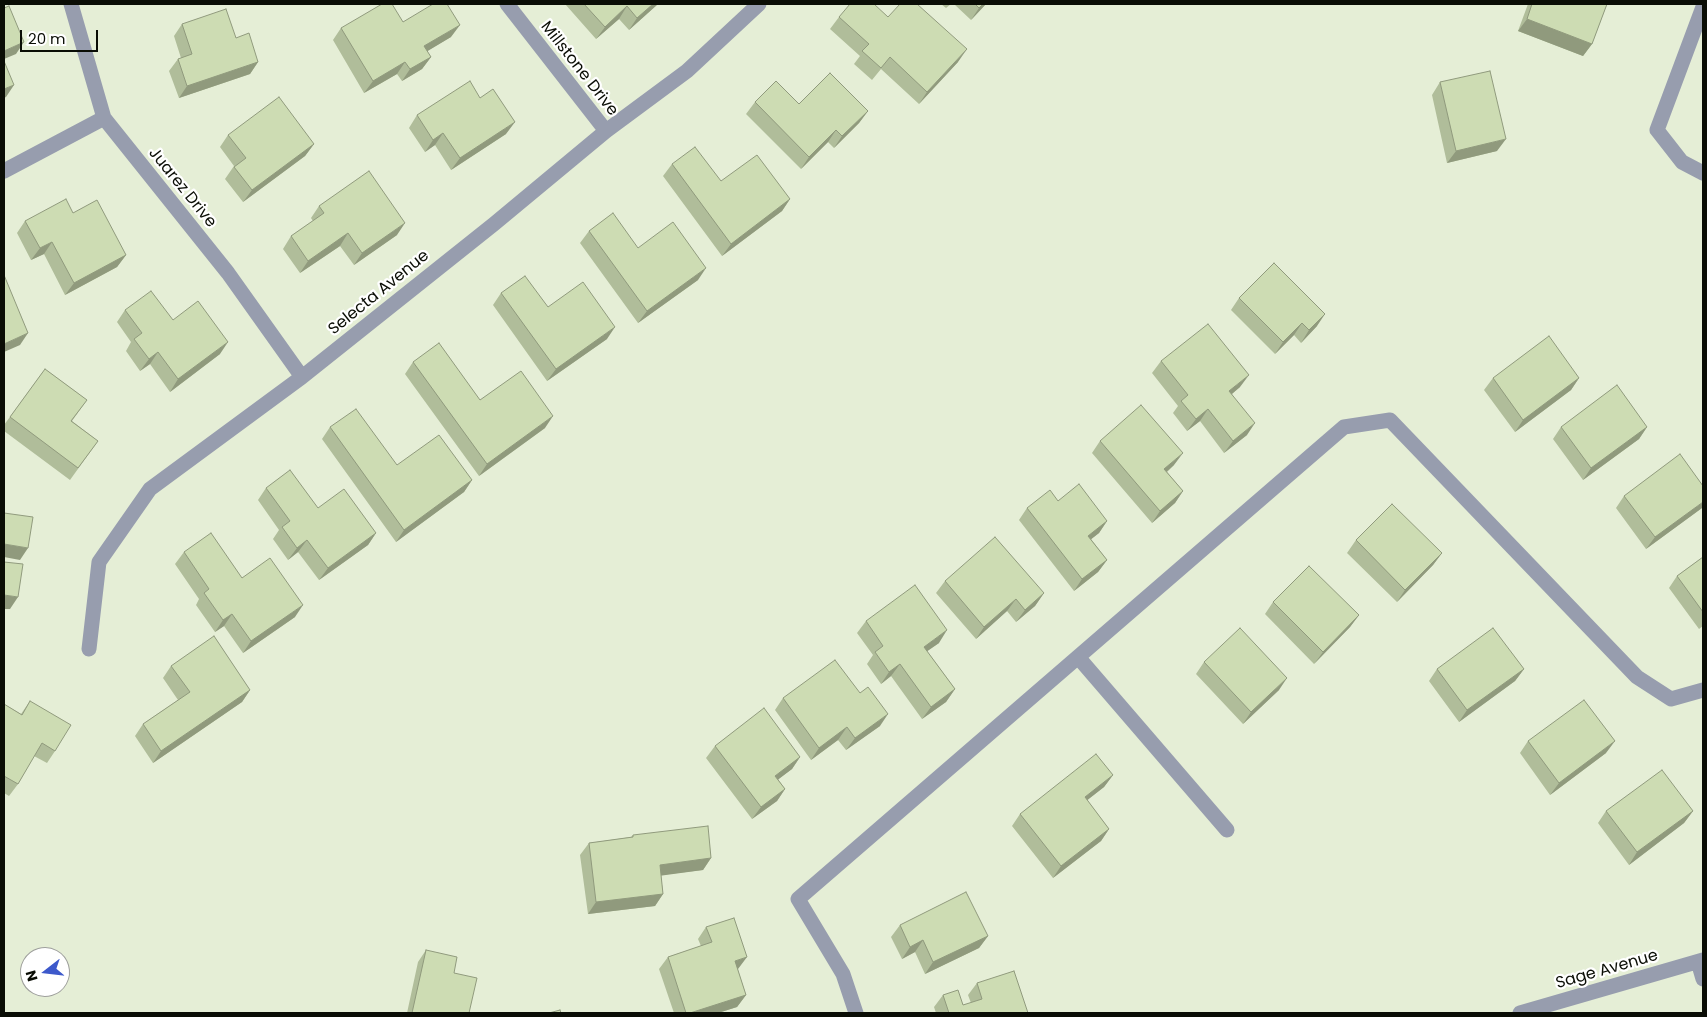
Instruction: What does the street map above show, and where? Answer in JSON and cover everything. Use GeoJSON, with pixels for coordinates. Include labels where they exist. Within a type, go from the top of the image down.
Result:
{"type":"FeatureCollection","features":[{"type":"Feature","properties":{"kind":"street","name":"Juarez Drive"},"geometry":{"type":"LineString","coordinates":[[71,4],[104,118],[228,272],[302,377]]}},
{"type":"Feature","properties":{"kind":"street","name":"Millstone Drive"},"geometry":{"type":"LineString","coordinates":[[507,4],[606,131]]}},
{"type":"Feature","properties":{"kind":"street","name":"Selecta Avenue"},"geometry":{"type":"LineString","coordinates":[[89,649],[99,562],[150,489],[302,377],[494,224],[606,131],[687,71],[759,4]]}},
{"type":"Feature","properties":{"kind":"street"},"geometry":{"type":"LineString","coordinates":[[1703,7],[1657,130],[1682,162],[1703,173]]}},
{"type":"Feature","properties":{"kind":"street"},"geometry":{"type":"LineString","coordinates":[[4,170],[104,118]]}},
{"type":"Feature","properties":{"kind":"street"},"geometry":{"type":"LineString","coordinates":[[856,1013],[843,974],[798,899],[1344,427],[1390,420],[1637,677],[1671,699],[1703,690]]}},
{"type":"Feature","properties":{"kind":"street"},"geometry":{"type":"LineString","coordinates":[[1078,657],[1227,830]]}},
{"type":"Feature","properties":{"kind":"street"},"geometry":{"type":"LineString","coordinates":[[1701,961],[1703,979]]}},
{"type":"Feature","properties":{"kind":"street","name":"Sage Avenue"},"geometry":{"type":"LineString","coordinates":[[1520,1013],[1701,961]]}},
{"type":"Feature","properties":{"kind":"building"},"geometry":{"type":"Polygon","coordinates":[[[382,4],[392,4],[403,22],[433,4],[447,4],[460,25],[424,46],[431,57],[410,69],[405,62],[373,81],[341,28],[382,4]]]}},
{"type":"Feature","properties":{"kind":"building"},"geometry":{"type":"Polygon","coordinates":[[[584,4],[653,4],[637,18],[627,6],[605,27],[584,4]]]}},
{"type":"Feature","properties":{"kind":"building"},"geometry":{"type":"Polygon","coordinates":[[[850,4],[874,4],[888,17],[900,4],[917,4],[967,49],[927,92],[890,57],[881,68],[862,51],[869,44],[839,17],[850,4]]]}},
{"type":"Feature","properties":{"kind":"building"},"geometry":{"type":"Polygon","coordinates":[[[975,4],[983,4],[979,8],[975,4]]]}},
{"type":"Feature","properties":{"kind":"building"},"geometry":{"type":"Polygon","coordinates":[[[1532,4],[1607,4],[1592,44],[1527,19],[1532,4]]]}},
{"type":"Feature","properties":{"kind":"building"},"geometry":{"type":"Polygon","coordinates":[[[9,6],[24,42],[4,51],[4,8],[9,6]]]}},
{"type":"Feature","properties":{"kind":"building"},"geometry":{"type":"Polygon","coordinates":[[[226,9],[236,38],[249,33],[258,62],[187,86],[178,59],[192,54],[182,24],[226,9]]]}},
{"type":"Feature","properties":{"kind":"building"},"geometry":{"type":"Polygon","coordinates":[[[4,61],[14,85],[4,89],[4,61]]]}},
{"type":"Feature","properties":{"kind":"building"},"geometry":{"type":"Polygon","coordinates":[[[1490,71],[1506,139],[1456,151],[1440,82],[1490,71]]]}},
{"type":"Feature","properties":{"kind":"building"},"geometry":{"type":"Polygon","coordinates":[[[830,73],[868,111],[842,136],[836,130],[809,157],[755,102],[776,81],[799,104],[830,73]]]}},
{"type":"Feature","properties":{"kind":"building"},"geometry":{"type":"Polygon","coordinates":[[[470,81],[480,98],[493,89],[515,122],[460,158],[443,133],[433,140],[417,115],[470,81]]]}},
{"type":"Feature","properties":{"kind":"building"},"geometry":{"type":"Polygon","coordinates":[[[279,97],[314,144],[252,190],[234,167],[246,158],[228,135],[279,97]]]}},
{"type":"Feature","properties":{"kind":"building"},"geometry":{"type":"Polygon","coordinates":[[[695,147],[721,181],[757,155],[790,199],[731,244],[672,164],[695,147]]]}},
{"type":"Feature","properties":{"kind":"building"},"geometry":{"type":"Polygon","coordinates":[[[369,171],[405,223],[362,253],[348,233],[308,261],[291,236],[324,213],[319,206],[369,171]]]}},
{"type":"Feature","properties":{"kind":"building"},"geometry":{"type":"Polygon","coordinates":[[[66,199],[73,213],[97,200],[126,255],[74,283],[52,242],[40,248],[25,221],[66,199]]]}},
{"type":"Feature","properties":{"kind":"building"},"geometry":{"type":"Polygon","coordinates":[[[613,213],[638,248],[673,222],[706,268],[647,311],[589,231],[613,213]]]}},
{"type":"Feature","properties":{"kind":"building"},"geometry":{"type":"Polygon","coordinates":[[[1274,263],[1325,314],[1309,330],[1302,323],[1283,342],[1239,298],[1274,263]]]}},
{"type":"Feature","properties":{"kind":"building"},"geometry":{"type":"Polygon","coordinates":[[[4,275],[28,333],[4,344],[4,275]]]}},
{"type":"Feature","properties":{"kind":"building"},"geometry":{"type":"Polygon","coordinates":[[[525,276],[548,307],[583,282],[615,327],[556,369],[501,293],[525,276]]]}},
{"type":"Feature","properties":{"kind":"building"},"geometry":{"type":"Polygon","coordinates":[[[151,291],[173,320],[198,301],[228,342],[178,379],[158,352],[149,359],[134,339],[142,333],[125,310],[151,291]]]}},
{"type":"Feature","properties":{"kind":"building"},"geometry":{"type":"Polygon","coordinates":[[[1208,324],[1249,375],[1229,391],[1255,423],[1233,441],[1208,409],[1196,419],[1181,401],[1188,395],[1161,361],[1208,324]]]}},
{"type":"Feature","properties":{"kind":"building"},"geometry":{"type":"Polygon","coordinates":[[[1549,336],[1579,378],[1523,420],[1493,378],[1549,336]]]}},
{"type":"Feature","properties":{"kind":"building"},"geometry":{"type":"Polygon","coordinates":[[[439,343],[480,400],[521,371],[553,416],[487,464],[413,362],[439,343]]]}},
{"type":"Feature","properties":{"kind":"building"},"geometry":{"type":"Polygon","coordinates":[[[45,369],[87,400],[71,421],[98,441],[78,468],[10,417],[45,369]]]}},
{"type":"Feature","properties":{"kind":"building"},"geometry":{"type":"Polygon","coordinates":[[[1617,385],[1647,427],[1591,468],[1561,427],[1617,385]]]}},
{"type":"Feature","properties":{"kind":"building"},"geometry":{"type":"Polygon","coordinates":[[[1141,405],[1183,453],[1164,469],[1183,491],[1160,511],[1100,441],[1141,405]]]}},
{"type":"Feature","properties":{"kind":"building"},"geometry":{"type":"Polygon","coordinates":[[[356,409],[397,465],[439,435],[472,480],[404,530],[330,427],[356,409]]]}},
{"type":"Feature","properties":{"kind":"building"},"geometry":{"type":"Polygon","coordinates":[[[1680,454],[1703,486],[1703,502],[1655,537],[1624,496],[1680,454]]]}},
{"type":"Feature","properties":{"kind":"building"},"geometry":{"type":"Polygon","coordinates":[[[290,470],[318,508],[344,489],[376,533],[328,568],[307,540],[297,548],[282,527],[290,521],[266,488],[290,470]]]}},
{"type":"Feature","properties":{"kind":"building"},"geometry":{"type":"Polygon","coordinates":[[[1079,484],[1107,521],[1088,536],[1107,560],[1082,579],[1027,508],[1050,490],[1058,501],[1079,484]]]}},
{"type":"Feature","properties":{"kind":"building"},"geometry":{"type":"Polygon","coordinates":[[[1392,504],[1442,553],[1405,590],[1356,540],[1392,504]]]}},
{"type":"Feature","properties":{"kind":"building"},"geometry":{"type":"Polygon","coordinates":[[[4,513],[33,517],[28,548],[4,544],[4,513]]]}},
{"type":"Feature","properties":{"kind":"building"},"geometry":{"type":"Polygon","coordinates":[[[211,533],[242,578],[270,558],[303,605],[251,641],[232,614],[223,620],[204,593],[209,589],[184,552],[211,533]]]}},
{"type":"Feature","properties":{"kind":"building"},"geometry":{"type":"Polygon","coordinates":[[[995,537],[1044,593],[1025,610],[1016,599],[984,627],[945,581],[995,537]]]}},
{"type":"Feature","properties":{"kind":"building"},"geometry":{"type":"Polygon","coordinates":[[[1703,557],[1703,612],[1677,576],[1703,557]]]}},
{"type":"Feature","properties":{"kind":"building"},"geometry":{"type":"Polygon","coordinates":[[[4,562],[23,564],[18,597],[4,595],[4,562]]]}},
{"type":"Feature","properties":{"kind":"building"},"geometry":{"type":"Polygon","coordinates":[[[1309,566],[1359,615],[1323,652],[1273,602],[1309,566]]]}},
{"type":"Feature","properties":{"kind":"building"},"geometry":{"type":"Polygon","coordinates":[[[915,585],[947,630],[924,647],[955,689],[931,707],[900,664],[889,672],[875,652],[883,646],[866,621],[915,585]]]}},
{"type":"Feature","properties":{"kind":"building"},"geometry":{"type":"Polygon","coordinates":[[[1240,628],[1287,678],[1251,712],[1204,662],[1240,628]]]}},
{"type":"Feature","properties":{"kind":"building"},"geometry":{"type":"Polygon","coordinates":[[[1493,628],[1524,669],[1467,710],[1437,669],[1493,628]]]}},
{"type":"Feature","properties":{"kind":"building"},"geometry":{"type":"Polygon","coordinates":[[[214,636],[250,690],[161,751],[143,724],[190,692],[171,666],[214,636]]]}},
{"type":"Feature","properties":{"kind":"building"},"geometry":{"type":"Polygon","coordinates":[[[835,660],[860,693],[868,687],[888,714],[855,738],[847,727],[819,748],[783,698],[835,660]]]}},
{"type":"Feature","properties":{"kind":"building"},"geometry":{"type":"Polygon","coordinates":[[[1584,700],[1615,741],[1559,783],[1528,741],[1584,700]]]}},
{"type":"Feature","properties":{"kind":"building"},"geometry":{"type":"Polygon","coordinates":[[[30,701],[71,725],[55,751],[42,743],[18,784],[4,776],[4,704],[22,715],[30,701]]]}},
{"type":"Feature","properties":{"kind":"building"},"geometry":{"type":"Polygon","coordinates":[[[764,708],[800,757],[775,776],[785,789],[761,807],[715,746],[764,708]]]}},
{"type":"Feature","properties":{"kind":"building"},"geometry":{"type":"Polygon","coordinates":[[[1096,754],[1113,775],[1085,797],[1109,829],[1061,866],[1020,814],[1096,754]]]}},
{"type":"Feature","properties":{"kind":"building"},"geometry":{"type":"Polygon","coordinates":[[[1662,770],[1693,811],[1637,852],[1606,811],[1662,770]]]}},
{"type":"Feature","properties":{"kind":"building"},"geometry":{"type":"Polygon","coordinates":[[[708,826],[711,858],[660,865],[663,894],[596,902],[589,843],[633,837],[633,835],[708,826]]]}},
{"type":"Feature","properties":{"kind":"building"},"geometry":{"type":"Polygon","coordinates":[[[966,892],[988,936],[933,962],[923,940],[910,947],[900,925],[966,892]]]}},
{"type":"Feature","properties":{"kind":"building"},"geometry":{"type":"Polygon","coordinates":[[[734,918],[747,957],[735,961],[746,995],[686,1013],[668,957],[712,942],[706,927],[734,918]]]}},
{"type":"Feature","properties":{"kind":"building"},"geometry":{"type":"Polygon","coordinates":[[[426,950],[457,957],[454,973],[477,978],[469,1013],[412,1013],[426,950]]]}},
{"type":"Feature","properties":{"kind":"building"},"geometry":{"type":"Polygon","coordinates":[[[1014,971],[1028,1013],[949,1013],[943,995],[958,990],[963,1005],[982,999],[977,983],[1014,971]]]}},
{"type":"Feature","properties":{"kind":"building"},"geometry":{"type":"Polygon","coordinates":[[[560,1010],[561,1013],[549,1013],[560,1010]]]}}]}
